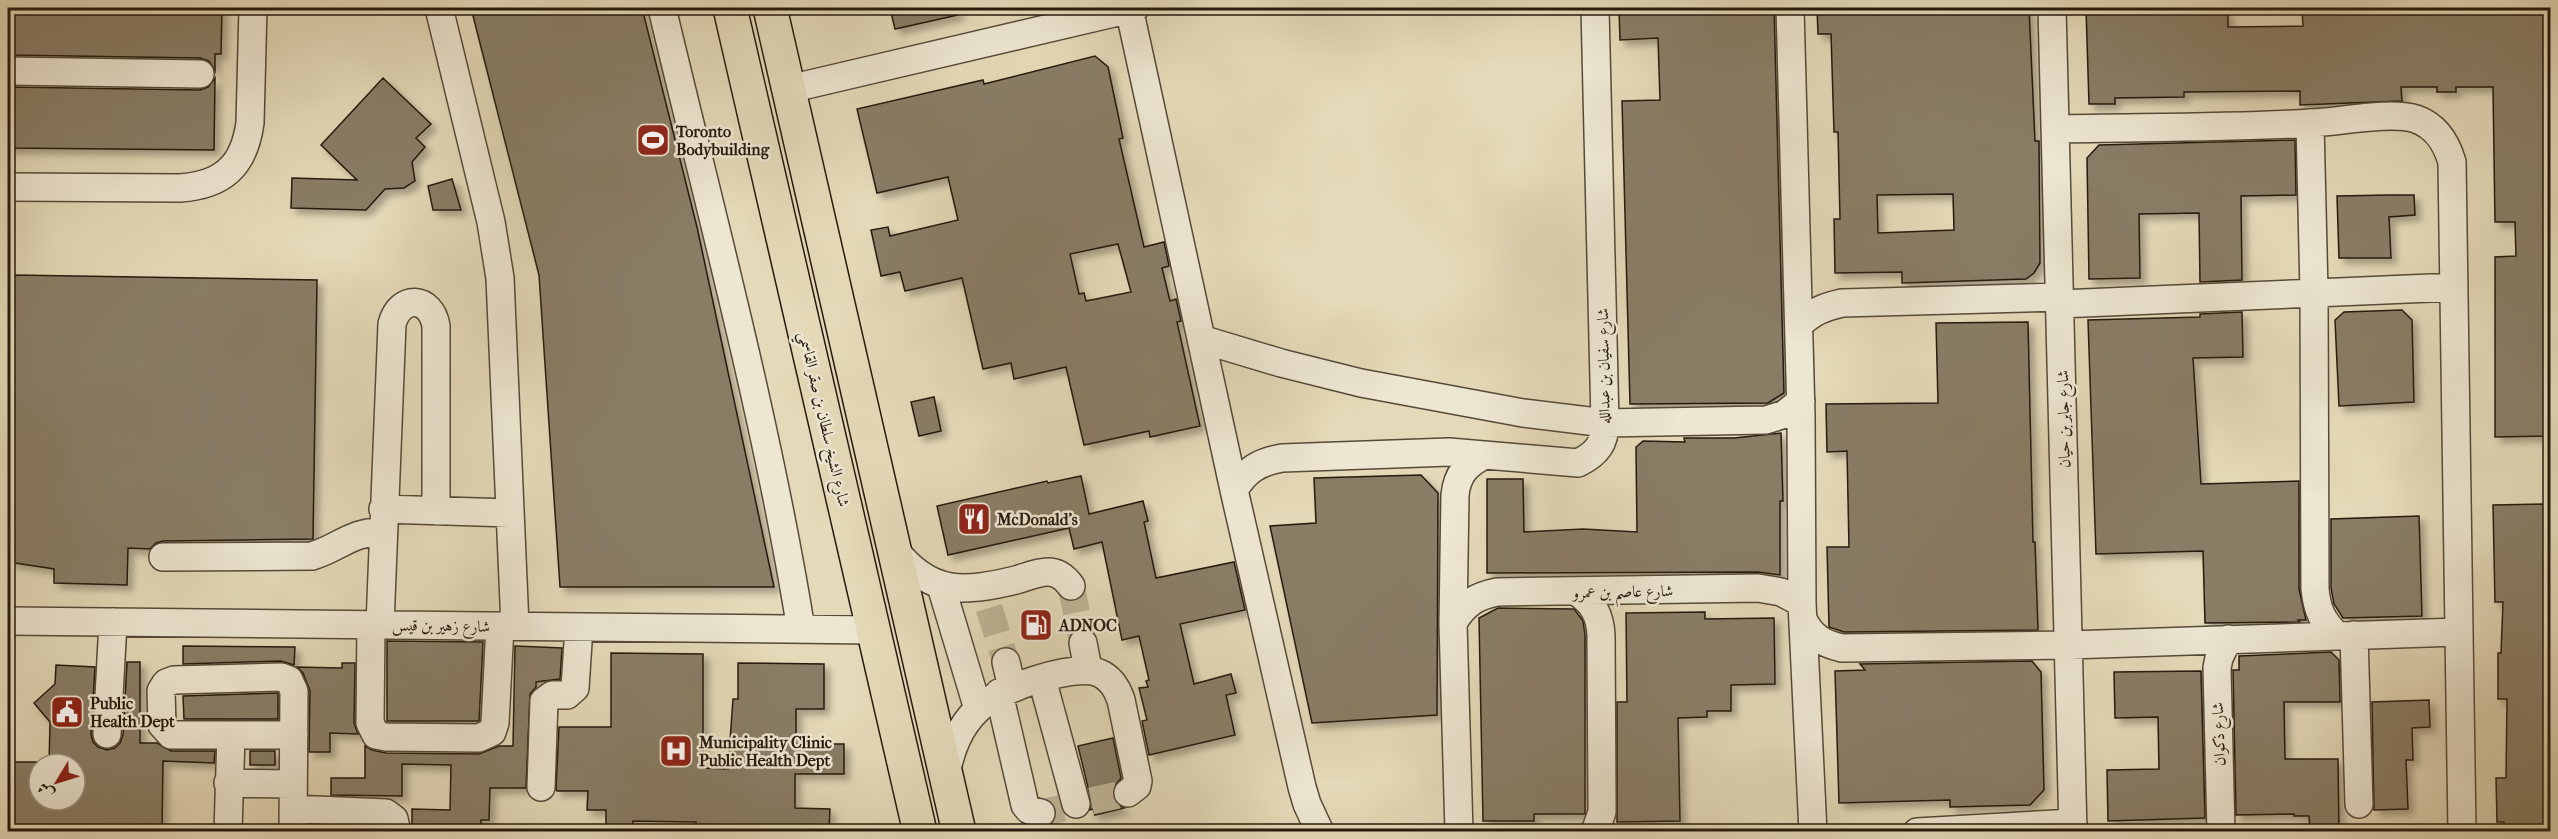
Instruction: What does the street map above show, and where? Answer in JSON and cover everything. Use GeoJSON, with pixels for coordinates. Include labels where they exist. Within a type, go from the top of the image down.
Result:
{"type":"FeatureCollection","features":[{"type":"Feature","properties":{"kind":"main road","name":"شارع الشيخ سلطان بن صقر القاسمي"},"geometry":{"type":"LineString","coordinates":[[730,8],[920,831]]}},
{"type":"Feature","properties":{"kind":"main road"},"geometry":{"type":"LineString","coordinates":[[760,8],[780,48]]}},
{"type":"Feature","properties":{"kind":"main road"},"geometry":{"type":"LineString","coordinates":[[770,8],[960,831]]}},
{"type":"Feature","properties":{"kind":"street"},"geometry":{"type":"LineString","coordinates":[[8,187],[180,188],[224,192],[236,188],[253,168],[256,155],[250,123],[253,8]]}},
{"type":"Feature","properties":{"kind":"street"},"geometry":{"type":"LineString","coordinates":[[436,511],[436,326],[429,308],[420,303],[410,303],[401,307],[395,314],[392,324],[383,520],[370,723],[376,735],[479,738],[492,732],[507,626],[510,513],[502,306],[496,250],[439,8]]}},
{"type":"Feature","properties":{"kind":"street"},"geometry":{"type":"LineString","coordinates":[[662,8],[761,420],[789,556],[801,629]]}},
{"type":"Feature","properties":{"kind":"street"},"geometry":{"type":"LineString","coordinates":[[789,89],[1131,8],[1234,490],[1307,804],[1320,831]]}},
{"type":"Feature","properties":{"kind":"street","name":"شارع سفيان بن عبدالله"},"geometry":{"type":"LineString","coordinates":[[1234,490],[1242,477],[1254,467],[1275,459],[1413,453],[1485,455],[1578,463],[1591,457],[1600,447],[1605,434],[1605,423],[1595,8]]}},
{"type":"Feature","properties":{"kind":"street"},"geometry":{"type":"LineString","coordinates":[[1790,8],[1801,401],[1802,611],[1813,831]]}},
{"type":"Feature","properties":{"kind":"street","name":"شارع جابر بن حيان"},"geometry":{"type":"LineString","coordinates":[[2052,8],[2073,827]]}},
{"type":"Feature","properties":{"kind":"street"},"geometry":{"type":"LineString","coordinates":[[8,71],[200,74]]}},
{"type":"Feature","properties":{"kind":"street"},"geometry":{"type":"LineString","coordinates":[[2055,129],[2310,123],[2399,116],[2414,118],[2428,125],[2440,135],[2448,148],[2452,162],[2462,831]]}},
{"type":"Feature","properties":{"kind":"street"},"geometry":{"type":"LineString","coordinates":[[2310,123],[2314,292],[2315,589],[2318,610],[2323,620],[2346,636]]}},
{"type":"Feature","properties":{"kind":"street"},"geometry":{"type":"LineString","coordinates":[[1799,325],[1811,314],[1826,306],[1842,303],[2060,301],[2454,287]]}},
{"type":"Feature","properties":{"kind":"street"},"geometry":{"type":"LineString","coordinates":[[1201,339],[1281,363],[1384,388],[1523,413],[1605,423],[1766,420],[1785,414],[1801,401]]}},
{"type":"Feature","properties":{"kind":"street"},"geometry":{"type":"LineString","coordinates":[[1459,831],[1453,623],[1457,482],[1463,470],[1473,461],[1485,455]]}},
{"type":"Feature","properties":{"kind":"street"},"geometry":{"type":"LineString","coordinates":[[163,557],[312,556],[383,520],[436,511],[510,513]]}},
{"type":"Feature","properties":{"kind":"street"},"geometry":{"type":"LineString","coordinates":[[895,550],[907,566],[923,578],[941,586],[963,590],[986,598],[1048,572],[1061,576],[1071,586]]}},
{"type":"Feature","properties":{"kind":"street"},"geometry":{"type":"LineString","coordinates":[[941,586],[996,697],[1025,805],[1029,810],[1068,806],[1042,679]]}},
{"type":"Feature","properties":{"kind":"street","name":"شارع عاصم بن عمرو"},"geometry":{"type":"LineString","coordinates":[[1453,623],[1470,601],[1497,592],[1758,588],[1781,592],[1802,611]]}},
{"type":"Feature","properties":{"kind":"street"},"geometry":{"type":"LineString","coordinates":[[1577,592],[1588,599],[1595,610],[1600,622],[1601,635],[1602,812],[1595,831]]}},
{"type":"Feature","properties":{"kind":"street"},"geometry":{"type":"LineString","coordinates":[[1802,611],[1808,630],[1829,645],[1842,648],[2068,645],[2458,632]]}},
{"type":"Feature","properties":{"kind":"street","name":"شارع زهير بن قيس"},"geometry":{"type":"LineString","coordinates":[[8,621],[874,630]]}},
{"type":"Feature","properties":{"kind":"street"},"geometry":{"type":"LineString","coordinates":[[107,734],[112,622]]}},
{"type":"Feature","properties":{"kind":"street"},"geometry":{"type":"LineString","coordinates":[[541,787],[544,701],[552,694],[567,695],[575,688],[579,627]]}},
{"type":"Feature","properties":{"kind":"street"},"geometry":{"type":"LineString","coordinates":[[2346,636],[2359,804]]}},
{"type":"Feature","properties":{"kind":"street","name":"شارع ذكوان"},"geometry":{"type":"LineString","coordinates":[[2221,831],[2217,668],[2228,639]]}},
{"type":"Feature","properties":{"kind":"street"},"geometry":{"type":"LineString","coordinates":[[1083,643],[1088,669]]}},
{"type":"Feature","properties":{"kind":"street"},"geometry":{"type":"LineString","coordinates":[[996,697],[1006,662]]}},
{"type":"Feature","properties":{"kind":"street"},"geometry":{"type":"LineString","coordinates":[[946,774],[956,739],[996,697],[1042,679],[1088,669],[1109,679],[1117,689],[1121,700],[1138,781],[1137,786],[1128,793]]}},
{"type":"Feature","properties":{"kind":"street"},"geometry":{"type":"LineString","coordinates":[[293,808],[294,735],[294,687],[285,677],[174,680],[163,686],[162,725],[167,733],[176,736],[294,735]]}},
{"type":"Feature","properties":{"kind":"street"},"geometry":{"type":"LineString","coordinates":[[228,831],[231,735]]}},
{"type":"Feature","properties":{"kind":"street"},"geometry":{"type":"LineString","coordinates":[[228,783],[293,808],[387,813],[394,819],[397,831]]}},
{"type":"Feature","properties":{"kind":"street"},"geometry":{"type":"LineString","coordinates":[[1917,831],[2073,827]]}},
{"type":"Feature","properties":{"kind":"building"},"geometry":{"type":"Polygon","coordinates":[[[8,8],[222,8],[221,54],[215,54],[215,71],[209,61],[200,58],[8,55],[8,8]]]}},
{"type":"Feature","properties":{"kind":"building"},"geometry":{"type":"Polygon","coordinates":[[[471,8],[642,8],[697,227],[774,587],[560,587],[539,275],[471,8]]]}},
{"type":"Feature","properties":{"kind":"building"},"geometry":{"type":"Polygon","coordinates":[[[890,8],[957,8],[958,15],[895,29],[890,8]]]}},
{"type":"Feature","properties":{"kind":"building"},"geometry":{"type":"Polygon","coordinates":[[[1619,8],[1774,8],[1784,393],[1768,403],[1630,404],[1622,101],[1660,100],[1658,38],[1620,40],[1619,8]]]}},
{"type":"Feature","properties":{"kind":"building"},"geometry":{"type":"Polygon","coordinates":[[[1817,8],[2029,8],[2035,141],[2039,141],[2040,263],[2034,273],[2026,279],[1902,283],[1902,272],[1835,273],[1834,219],[1840,219],[1838,132],[1834,132],[1831,34],[1818,34],[1817,8]],[[1953,194],[1877,195],[1878,233],[1954,230],[1953,194]]]}},
{"type":"Feature","properties":{"kind":"building"},"geometry":{"type":"Polygon","coordinates":[[[2086,8],[2179,8],[2179,12],[2228,11],[2228,27],[2303,26],[2302,11],[2384,8],[2544,8],[2545,137],[2548,229],[2550,229],[2549,282],[2546,282],[2548,436],[2495,437],[2495,257],[2516,256],[2515,222],[2495,222],[2493,87],[2456,87],[2456,92],[2437,92],[2437,87],[2401,87],[2402,101],[2300,105],[2300,91],[2184,92],[2184,97],[2115,98],[2115,104],[2089,104],[2086,8]]]}},
{"type":"Feature","properties":{"kind":"building"},"geometry":{"type":"Polygon","coordinates":[[[1095,56],[1108,67],[1123,138],[1119,139],[1144,247],[1164,242],[1169,266],[1162,268],[1170,301],[1176,299],[1181,321],[1177,322],[1200,426],[1150,437],[1149,431],[1084,445],[1066,367],[1014,379],[1011,363],[983,369],[962,278],[905,291],[900,272],[881,276],[871,230],[888,227],[890,236],[958,220],[948,177],[877,193],[857,109],[983,80],[984,84],[1095,56]],[[1118,244],[1070,254],[1079,294],[1084,293],[1086,301],[1131,292],[1118,244]]]}},
{"type":"Feature","properties":{"kind":"building"},"geometry":{"type":"Polygon","coordinates":[[[215,78],[214,150],[8,148],[8,87],[200,90],[208,87],[215,78]]]}},
{"type":"Feature","properties":{"kind":"building"},"geometry":{"type":"Polygon","coordinates":[[[383,78],[431,124],[416,138],[425,147],[412,162],[415,181],[404,188],[385,189],[366,210],[291,208],[292,178],[357,180],[321,145],[383,78]]]}},
{"type":"Feature","properties":{"kind":"building"},"geometry":{"type":"Polygon","coordinates":[[[2295,140],[2296,195],[2241,196],[2242,280],[2200,282],[2199,213],[2139,214],[2140,278],[2089,279],[2087,158],[2099,145],[2295,140]]]}},
{"type":"Feature","properties":{"kind":"building"},"geometry":{"type":"Polygon","coordinates":[[[452,179],[461,210],[433,210],[428,186],[452,179]]]}},
{"type":"Feature","properties":{"kind":"building"},"geometry":{"type":"Polygon","coordinates":[[[2414,195],[2415,215],[2389,217],[2391,258],[2339,258],[2337,196],[2414,195]]]}},
{"type":"Feature","properties":{"kind":"building"},"geometry":{"type":"Polygon","coordinates":[[[13,275],[317,280],[313,539],[163,541],[156,543],[150,549],[128,548],[127,585],[54,583],[54,569],[9,562],[13,275]]]}},
{"type":"Feature","properties":{"kind":"building"},"geometry":{"type":"Polygon","coordinates":[[[2402,310],[2412,320],[2414,402],[2339,406],[2335,320],[2344,312],[2402,310]]]}},
{"type":"Feature","properties":{"kind":"building"},"geometry":{"type":"Polygon","coordinates":[[[2242,312],[2243,357],[2193,358],[2201,484],[2299,481],[2299,589],[2306,620],[2298,620],[2300,622],[2205,623],[2203,551],[2096,554],[2088,320],[2200,317],[2200,314],[2242,312]]]}},
{"type":"Feature","properties":{"kind":"building"},"geometry":{"type":"Polygon","coordinates":[[[2028,322],[2033,542],[2035,542],[2038,630],[1844,632],[1829,627],[1827,547],[1849,547],[1847,451],[1827,452],[1826,404],[1938,403],[1936,323],[2028,322]]]}},
{"type":"Feature","properties":{"kind":"building"},"geometry":{"type":"Polygon","coordinates":[[[934,397],[941,431],[919,436],[911,402],[934,397]]]}},
{"type":"Feature","properties":{"kind":"building"},"geometry":{"type":"Polygon","coordinates":[[[1781,433],[1783,501],[1780,501],[1780,575],[1758,572],[1487,573],[1487,479],[1523,479],[1524,532],[1583,529],[1637,532],[1636,447],[1643,441],[1685,442],[1684,438],[1734,438],[1781,433]]]}},
{"type":"Feature","properties":{"kind":"building"},"geometry":{"type":"Polygon","coordinates":[[[1421,475],[1438,493],[1437,715],[1312,723],[1270,526],[1316,523],[1314,478],[1421,475]]]}},
{"type":"Feature","properties":{"kind":"building"},"geometry":{"type":"Polygon","coordinates":[[[1081,476],[1089,514],[1143,501],[1148,521],[1144,522],[1156,578],[1234,562],[1245,610],[1180,624],[1194,684],[1231,674],[1236,693],[1226,695],[1235,735],[1149,755],[1142,721],[1147,720],[1139,688],[1148,687],[1146,681],[1149,680],[1139,636],[1122,640],[1102,542],[1074,549],[1069,528],[948,555],[937,506],[1047,481],[1048,483],[1081,476]]]}},
{"type":"Feature","properties":{"kind":"building"},"geometry":{"type":"Polygon","coordinates":[[[2545,504],[2548,831],[2504,831],[2504,822],[2497,822],[2496,778],[2506,778],[2507,699],[2498,699],[2498,653],[2501,653],[2503,602],[2495,602],[2493,505],[2545,504]]]}},
{"type":"Feature","properties":{"kind":"building"},"geometry":{"type":"Polygon","coordinates":[[[2419,516],[2422,616],[2343,618],[2334,604],[2331,588],[2331,519],[2419,516]]]}},
{"type":"Feature","properties":{"kind":"building"},"geometry":{"type":"Polygon","coordinates":[[[1498,608],[1574,609],[1583,621],[1585,636],[1585,814],[1534,814],[1534,821],[1483,821],[1479,618],[1498,608]]]}},
{"type":"Feature","properties":{"kind":"building"},"geometry":{"type":"Polygon","coordinates":[[[1705,612],[1705,619],[1774,618],[1775,684],[1731,685],[1731,711],[1707,711],[1707,717],[1678,718],[1680,821],[1617,822],[1617,702],[1627,702],[1626,613],[1705,612]]]}},
{"type":"Feature","properties":{"kind":"building"},"geometry":{"type":"Polygon","coordinates":[[[387,641],[483,642],[479,721],[387,721],[387,641]]]}},
{"type":"Feature","properties":{"kind":"building"},"geometry":{"type":"Polygon","coordinates":[[[183,646],[295,647],[294,665],[281,661],[183,664],[183,646]]]}},
{"type":"Feature","properties":{"kind":"building"},"geometry":{"type":"Polygon","coordinates":[[[515,646],[562,648],[560,679],[536,682],[536,687],[530,694],[526,788],[490,788],[489,820],[481,820],[481,831],[412,831],[412,809],[450,810],[451,765],[402,764],[402,796],[331,795],[331,778],[365,778],[365,746],[386,753],[479,754],[499,746],[513,746],[515,646]]]}},
{"type":"Feature","properties":{"kind":"building"},"geometry":{"type":"Polygon","coordinates":[[[2331,652],[2339,660],[2340,702],[2284,702],[2285,759],[2338,759],[2339,831],[2310,831],[2309,816],[2236,815],[2233,670],[2239,670],[2239,656],[2331,652]]]}},
{"type":"Feature","properties":{"kind":"building","name":"Municipality Clinic Public Health Dept"},"geometry":{"type":"Polygon","coordinates":[[[611,653],[703,654],[703,768],[728,769],[733,699],[738,699],[738,663],[824,664],[824,709],[796,709],[796,744],[844,744],[844,774],[795,774],[795,808],[830,809],[829,828],[717,825],[717,827],[696,827],[696,822],[633,821],[632,831],[606,831],[606,810],[587,810],[588,791],[557,791],[556,789],[559,727],[611,727],[611,653]]]}},
{"type":"Feature","properties":{"kind":"building"},"geometry":{"type":"Polygon","coordinates":[[[2032,661],[2041,672],[2044,790],[2030,805],[1950,807],[1950,800],[1839,803],[1835,671],[1865,670],[1860,664],[2032,661]]]}},
{"type":"Feature","properties":{"kind":"building"},"geometry":{"type":"Polygon","coordinates":[[[127,662],[140,662],[140,743],[157,743],[171,751],[215,751],[214,763],[163,761],[162,831],[11,831],[11,784],[8,784],[8,762],[27,762],[27,812],[87,812],[87,752],[49,752],[50,722],[34,703],[55,684],[56,665],[95,667],[91,734],[93,742],[98,747],[107,750],[115,748],[123,735],[127,662]]]}},
{"type":"Feature","properties":{"kind":"building"},"geometry":{"type":"Polygon","coordinates":[[[342,663],[355,663],[354,723],[358,734],[330,733],[330,752],[309,752],[310,691],[303,673],[297,667],[342,668],[342,663]]]}},
{"type":"Feature","properties":{"kind":"building"},"geometry":{"type":"Polygon","coordinates":[[[2201,671],[2205,818],[2108,821],[2107,770],[2159,769],[2158,717],[2115,718],[2114,672],[2201,671]]]}},
{"type":"Feature","properties":{"kind":"building"},"geometry":{"type":"Polygon","coordinates":[[[278,693],[278,719],[184,719],[183,696],[278,693]]]}},
{"type":"Feature","properties":{"kind":"building"},"geometry":{"type":"Polygon","coordinates":[[[2429,700],[2430,727],[2412,728],[2413,760],[2406,760],[2408,809],[2374,810],[2372,702],[2429,700]]]}},
{"type":"Feature","properties":{"kind":"building"},"geometry":{"type":"Polygon","coordinates":[[[1113,738],[1121,778],[1114,787],[1113,796],[1116,803],[1124,808],[1095,815],[1093,809],[1090,810],[1091,800],[1078,746],[1113,738]]]}},
{"type":"Feature","properties":{"kind":"building"},"geometry":{"type":"Polygon","coordinates":[[[250,751],[275,751],[275,765],[250,765],[250,751]]]}},
{"type":"Feature","properties":{"kind":"tunnel"},"geometry":{"type":"LineString","coordinates":[[1071,586],[1083,643]]}},
{"type":"Feature","properties":{"kind":"tunnel"},"geometry":{"type":"LineString","coordinates":[[989,608],[1006,662]]}},
{"type":"Feature","properties":{"kind":"tunnel"},"geometry":{"type":"LineString","coordinates":[[1091,801],[1128,793]]}},
{"type":"Feature","properties":{"kind":"tunnel"},"geometry":{"type":"LineString","coordinates":[[1041,813],[1063,808]]}},
{"type":"Feature","properties":{"kind":"place","name":"Toronto Bodybuilding"},"geometry":{"type":"Point","coordinates":[653,140]}},
{"type":"Feature","properties":{"kind":"place","name":"McDonald's"},"geometry":{"type":"Point","coordinates":[974,519]}},
{"type":"Feature","properties":{"kind":"place","name":"ADNOC"},"geometry":{"type":"Point","coordinates":[1036,625]}},
{"type":"Feature","properties":{"kind":"place","name":"Public Health Dept"},"geometry":{"type":"Point","coordinates":[67,712]}},
{"type":"Feature","properties":{"kind":"place","name":"Municipality Clinic Public Health Dept"},"geometry":{"type":"Point","coordinates":[676,751]}}]}
